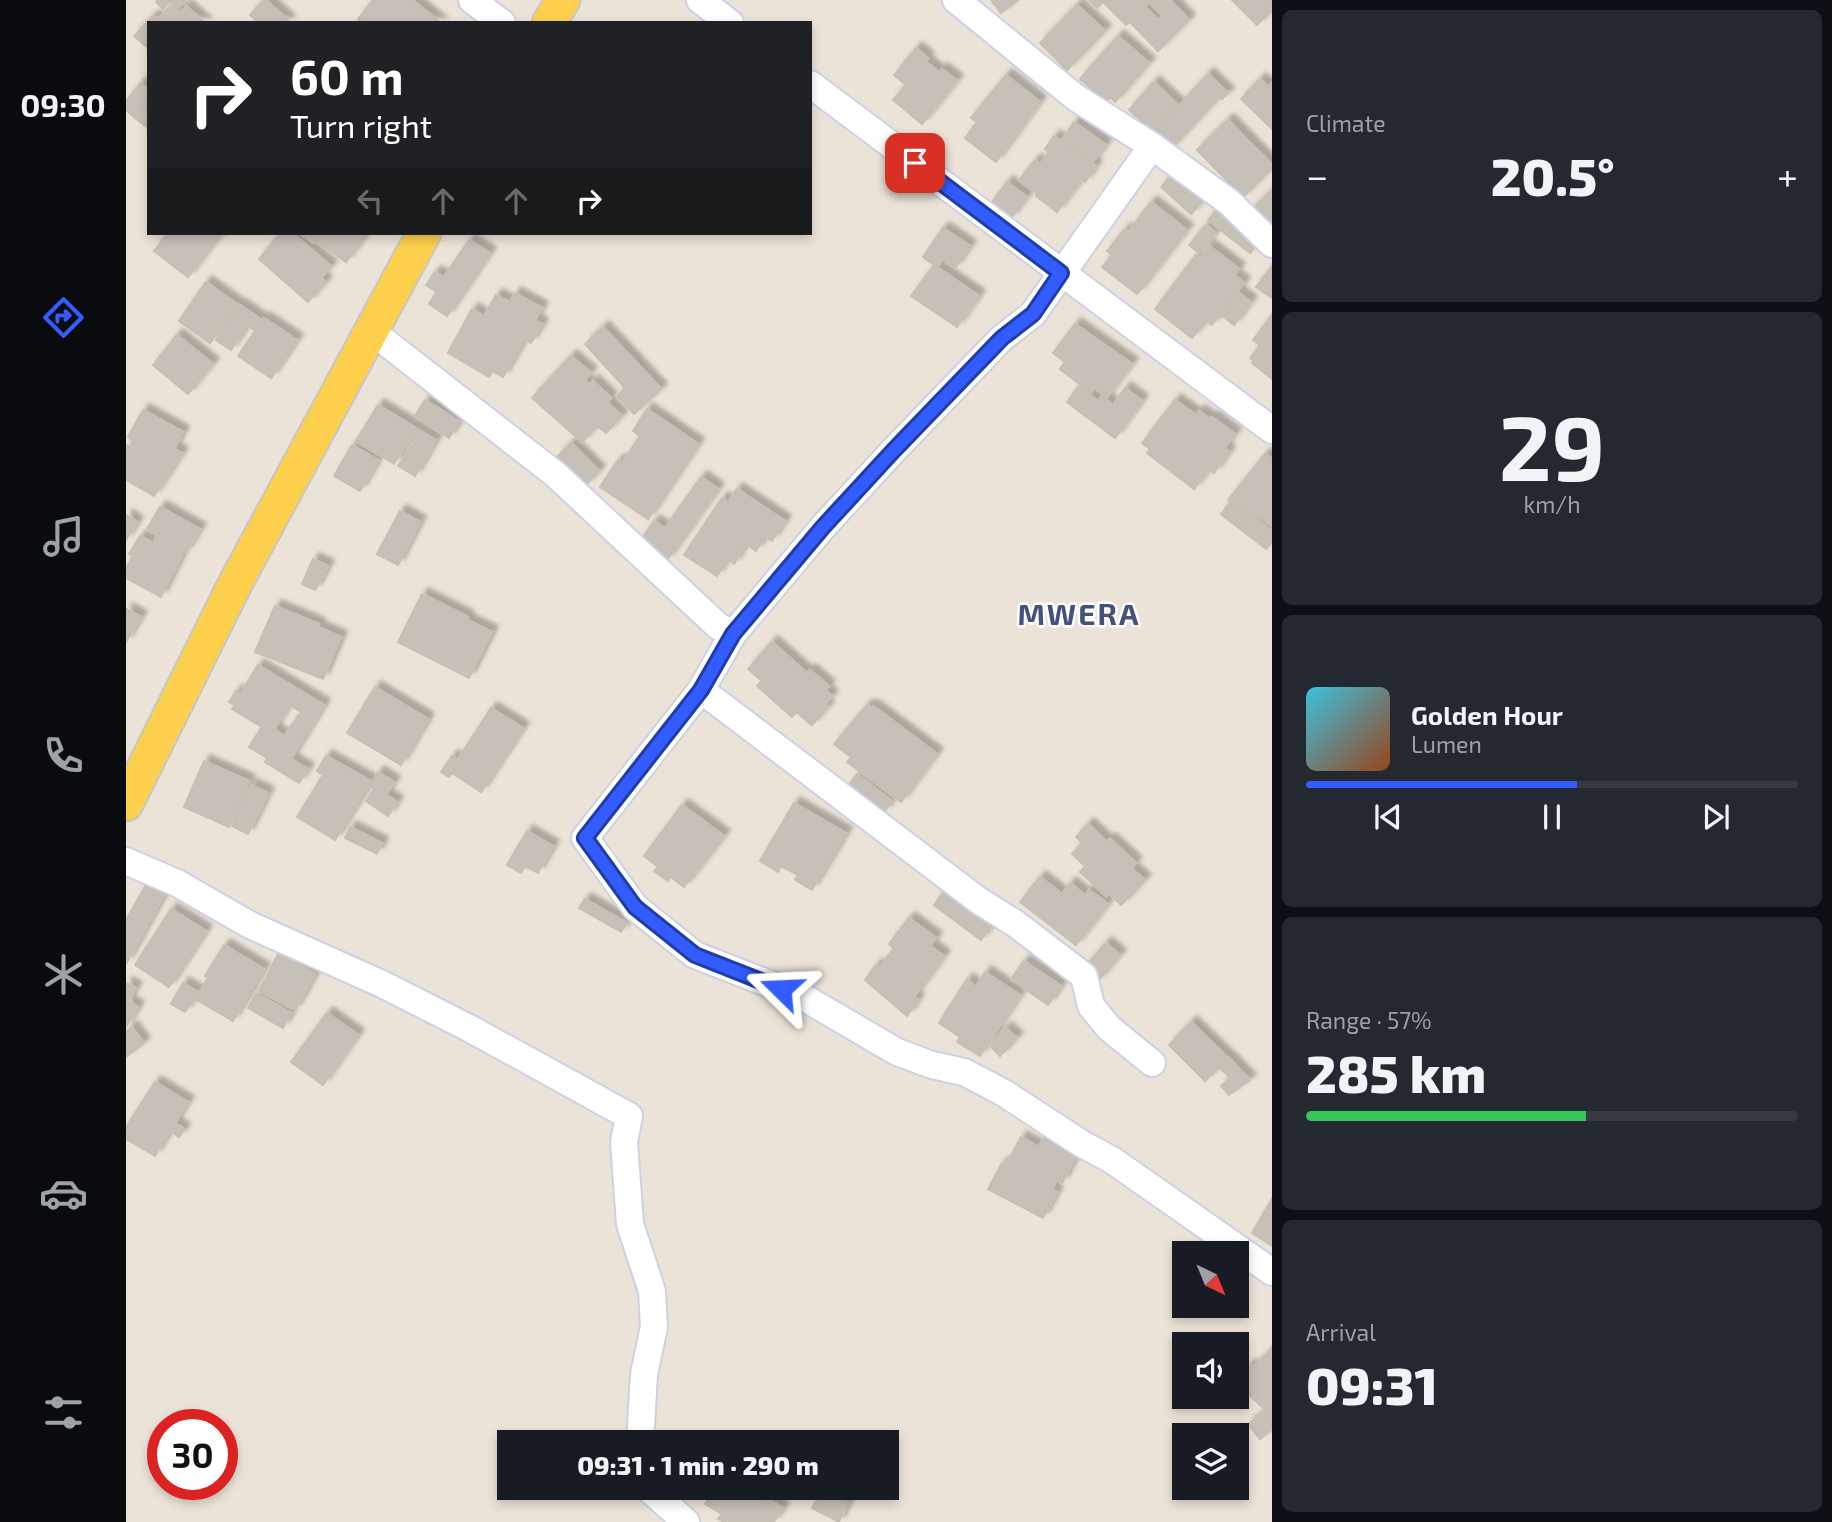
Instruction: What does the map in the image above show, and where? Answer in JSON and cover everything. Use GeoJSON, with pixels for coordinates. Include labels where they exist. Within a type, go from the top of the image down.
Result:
{"type":"FeatureCollection","features":[{"type":"Feature","properties":{"kind":"main road"},"geometry":{"type":"LineString","coordinates":[[551,21],[563,0]]}},
{"type":"Feature","properties":{"kind":"main road"},"geometry":{"type":"LineString","coordinates":[[126,804],[235,584],[423,235]]}},
{"type":"Feature","properties":{"kind":"street"},"geometry":{"type":"LineString","coordinates":[[472,0],[499,21]]}},
{"type":"Feature","properties":{"kind":"street"},"geometry":{"type":"LineString","coordinates":[[700,0],[727,21]]}},
{"type":"Feature","properties":{"kind":"street"},"geometry":{"type":"LineString","coordinates":[[956,0],[1074,97],[1152,146],[1230,201],[1272,244]]}},
{"type":"Feature","properties":{"kind":"street"},"geometry":{"type":"LineString","coordinates":[[812,86],[1272,430]]}},
{"type":"Feature","properties":{"kind":"street"},"geometry":{"type":"LineString","coordinates":[[1152,146],[1033,314],[1002,338],[894,450],[823,527],[733,634],[701,690],[585,838],[635,907],[695,955],[803,997],[897,1052],[932,1065],[964,1072],[1004,1093],[1082,1144],[1112,1160],[1272,1272]]}},
{"type":"Feature","properties":{"kind":"street"},"geometry":{"type":"LineString","coordinates":[[370,330],[555,474],[718,626],[733,634]]}},
{"type":"Feature","properties":{"kind":"street"},"geometry":{"type":"LineString","coordinates":[[701,690],[978,901],[1016,924],[1084,976],[1090,1006],[1109,1028],[1152,1063]]}},
{"type":"Feature","properties":{"kind":"street"},"geometry":{"type":"LineString","coordinates":[[126,861],[177,883],[250,925],[382,984],[469,1028],[629,1116],[624,1142],[630,1224],[652,1291],[654,1327],[644,1374],[641,1430]]}},
{"type":"Feature","properties":{"kind":"street"},"geometry":{"type":"LineString","coordinates":[[660,1500],[677,1518]]}},
{"type":"Feature","properties":{"kind":"building"},"geometry":{"type":"Polygon","coordinates":[[[158,0],[186,0],[178,8],[170,1],[163,9],[156,2],[158,0]]]}},
{"type":"Feature","properties":{"kind":"building"},"geometry":{"type":"Polygon","coordinates":[[[266,0],[289,21],[257,21],[250,15],[266,0]]]}},
{"type":"Feature","properties":{"kind":"building"},"geometry":{"type":"Polygon","coordinates":[[[373,0],[412,0],[438,21],[360,21],[358,19],[373,0]]]}},
{"type":"Feature","properties":{"kind":"building"},"geometry":{"type":"Polygon","coordinates":[[[991,0],[1018,0],[1001,13],[991,0]]]}},
{"type":"Feature","properties":{"kind":"building"},"geometry":{"type":"Polygon","coordinates":[[[1089,0],[1170,0],[1189,20],[1158,51],[1130,22],[1126,25],[1103,2],[1097,8],[1089,0]],[[1149,2],[1145,7],[1158,20],[1162,15],[1149,2]]]}},
{"type":"Feature","properties":{"kind":"building"},"geometry":{"type":"Polygon","coordinates":[[[1232,0],[1272,0],[1272,9],[1257,25],[1232,0]]]}},
{"type":"Feature","properties":{"kind":"building"},"geometry":{"type":"Polygon","coordinates":[[[174,5],[181,12],[186,6],[203,21],[148,21],[153,16],[157,19],[174,5]]]}},
{"type":"Feature","properties":{"kind":"building"},"geometry":{"type":"Polygon","coordinates":[[[1077,5],[1105,31],[1067,70],[1040,43],[1077,5]]]}},
{"type":"Feature","properties":{"kind":"building"},"geometry":{"type":"Polygon","coordinates":[[[147,22],[147,47],[134,36],[147,22]]]}},
{"type":"Feature","properties":{"kind":"building"},"geometry":{"type":"Polygon","coordinates":[[[1118,36],[1149,63],[1115,102],[1110,97],[1106,102],[1080,79],[1118,36]]]}},
{"type":"Feature","properties":{"kind":"building"},"geometry":{"type":"Polygon","coordinates":[[[916,48],[928,58],[925,61],[939,72],[942,69],[957,81],[922,124],[893,100],[906,85],[894,75],[916,48]]]}},
{"type":"Feature","properties":{"kind":"building"},"geometry":{"type":"Polygon","coordinates":[[[1208,74],[1228,93],[1222,99],[1219,97],[1171,149],[1154,133],[1208,74]]]}},
{"type":"Feature","properties":{"kind":"building"},"geometry":{"type":"Polygon","coordinates":[[[1006,75],[1040,102],[996,162],[965,138],[977,122],[971,118],[1006,75]]]}},
{"type":"Feature","properties":{"kind":"building"},"geometry":{"type":"Polygon","coordinates":[[[1260,79],[1269,87],[1272,83],[1272,129],[1241,99],[1260,79]]]}},
{"type":"Feature","properties":{"kind":"building"},"geometry":{"type":"Polygon","coordinates":[[[1154,82],[1178,105],[1153,132],[1129,110],[1154,82]]]}},
{"type":"Feature","properties":{"kind":"building"},"geometry":{"type":"Polygon","coordinates":[[[141,83],[147,88],[147,101],[134,117],[126,110],[126,101],[141,83]]]}},
{"type":"Feature","properties":{"kind":"building"},"geometry":{"type":"Polygon","coordinates":[[[144,105],[147,107],[147,127],[134,117],[144,105]]]}},
{"type":"Feature","properties":{"kind":"building"},"geometry":{"type":"Polygon","coordinates":[[[1228,120],[1272,165],[1243,197],[1197,150],[1228,120]]]}},
{"type":"Feature","properties":{"kind":"building"},"geometry":{"type":"Polygon","coordinates":[[[1074,122],[1106,145],[1093,162],[1062,140],[1074,122]]]}},
{"type":"Feature","properties":{"kind":"building"},"geometry":{"type":"Polygon","coordinates":[[[1054,136],[1096,166],[1085,182],[1082,179],[1057,212],[1019,180],[1035,160],[1040,164],[1049,152],[1045,149],[1054,136]]]}},
{"type":"Feature","properties":{"kind":"building"},"geometry":{"type":"Polygon","coordinates":[[[1174,173],[1204,199],[1191,214],[1161,187],[1174,173]]]}},
{"type":"Feature","properties":{"kind":"building"},"geometry":{"type":"Polygon","coordinates":[[[1007,182],[1027,197],[1011,218],[991,203],[1007,182]]]}},
{"type":"Feature","properties":{"kind":"building"},"geometry":{"type":"Polygon","coordinates":[[[1272,190],[1272,238],[1248,214],[1272,190]]]}},
{"type":"Feature","properties":{"kind":"building"},"geometry":{"type":"Polygon","coordinates":[[[1151,202],[1187,230],[1137,294],[1102,267],[1112,255],[1107,251],[1125,229],[1128,232],[1151,202]]]}},
{"type":"Feature","properties":{"kind":"building"},"geometry":{"type":"Polygon","coordinates":[[[1220,206],[1261,240],[1250,253],[1208,220],[1220,206]]]}},
{"type":"Feature","properties":{"kind":"building"},"geometry":{"type":"Polygon","coordinates":[[[1206,225],[1216,233],[1199,253],[1189,245],[1206,225]]]}},
{"type":"Feature","properties":{"kind":"building"},"geometry":{"type":"Polygon","coordinates":[[[943,228],[970,246],[955,268],[943,259],[937,267],[923,257],[943,228]]]}},
{"type":"Feature","properties":{"kind":"building"},"geometry":{"type":"Polygon","coordinates":[[[166,235],[220,235],[188,277],[154,251],[166,235]]]}},
{"type":"Feature","properties":{"kind":"building"},"geometry":{"type":"Polygon","coordinates":[[[279,235],[294,235],[331,266],[321,278],[326,282],[308,302],[259,259],[279,235]]]}},
{"type":"Feature","properties":{"kind":"building"},"geometry":{"type":"Polygon","coordinates":[[[302,235],[366,235],[346,262],[316,241],[314,243],[302,235]]]}},
{"type":"Feature","properties":{"kind":"building"},"geometry":{"type":"Polygon","coordinates":[[[469,240],[490,253],[447,316],[429,304],[437,292],[426,285],[435,272],[444,277],[469,240]]]}},
{"type":"Feature","properties":{"kind":"building"},"geometry":{"type":"Polygon","coordinates":[[[1209,246],[1239,269],[1234,275],[1244,283],[1212,325],[1206,321],[1192,338],[1155,309],[1196,255],[1200,258],[1209,246]]]}},
{"type":"Feature","properties":{"kind":"building"},"geometry":{"type":"Polygon","coordinates":[[[934,265],[979,296],[957,327],[911,296],[934,265]]]}},
{"type":"Feature","properties":{"kind":"building"},"geometry":{"type":"Polygon","coordinates":[[[1272,266],[1272,298],[1256,287],[1272,266]]]}},
{"type":"Feature","properties":{"kind":"building"},"geometry":{"type":"Polygon","coordinates":[[[206,282],[238,305],[210,343],[179,321],[206,282]]]}},
{"type":"Feature","properties":{"kind":"building"},"geometry":{"type":"Polygon","coordinates":[[[1238,292],[1251,302],[1234,325],[1220,314],[1238,292]]]}},
{"type":"Feature","properties":{"kind":"building"},"geometry":{"type":"Polygon","coordinates":[[[515,293],[542,308],[535,320],[542,324],[531,343],[525,339],[503,377],[493,371],[489,377],[448,353],[472,309],[484,316],[496,295],[510,302],[515,293]]]}},
{"type":"Feature","properties":{"kind":"building"},"geometry":{"type":"Polygon","coordinates":[[[240,305],[262,320],[255,330],[247,326],[231,350],[216,340],[240,305]]]}},
{"type":"Feature","properties":{"kind":"building"},"geometry":{"type":"Polygon","coordinates":[[[1272,315],[1272,379],[1252,363],[1254,361],[1250,358],[1260,345],[1253,340],[1272,315]]]}},
{"type":"Feature","properties":{"kind":"building"},"geometry":{"type":"Polygon","coordinates":[[[264,318],[297,340],[271,378],[238,356],[264,318]]]}},
{"type":"Feature","properties":{"kind":"building"},"geometry":{"type":"Polygon","coordinates":[[[1075,324],[1132,364],[1107,397],[1095,388],[1091,393],[1060,369],[1065,362],[1053,353],[1075,324]]]}},
{"type":"Feature","properties":{"kind":"building"},"geometry":{"type":"Polygon","coordinates":[[[603,327],[661,389],[634,414],[617,396],[625,388],[585,344],[603,327]]]}},
{"type":"Feature","properties":{"kind":"building"},"geometry":{"type":"Polygon","coordinates":[[[177,335],[213,364],[188,394],[153,365],[177,335]]]}},
{"type":"Feature","properties":{"kind":"building"},"geometry":{"type":"Polygon","coordinates":[[[571,356],[591,373],[584,380],[589,385],[593,381],[611,398],[607,402],[622,416],[606,433],[597,426],[582,442],[532,398],[571,356]]]}},
{"type":"Feature","properties":{"kind":"building"},"geometry":{"type":"Polygon","coordinates":[[[1078,387],[1098,401],[1102,396],[1113,405],[1125,388],[1142,401],[1115,438],[1067,402],[1078,387]]]}},
{"type":"Feature","properties":{"kind":"building"},"geometry":{"type":"Polygon","coordinates":[[[425,400],[459,421],[449,438],[415,416],[425,400]]]}},
{"type":"Feature","properties":{"kind":"building"},"geometry":{"type":"Polygon","coordinates":[[[1175,400],[1196,415],[1199,411],[1210,419],[1212,417],[1235,434],[1225,448],[1229,452],[1214,473],[1209,469],[1194,489],[1147,453],[1150,449],[1142,443],[1175,400]]]}},
{"type":"Feature","properties":{"kind":"building"},"geometry":{"type":"Polygon","coordinates":[[[378,405],[416,428],[394,464],[356,441],[378,405]]]}},
{"type":"Feature","properties":{"kind":"building"},"geometry":{"type":"Polygon","coordinates":[[[647,409],[698,444],[648,519],[600,487],[618,460],[622,463],[640,436],[633,431],[647,409]]]}},
{"type":"Feature","properties":{"kind":"building"},"geometry":{"type":"Polygon","coordinates":[[[143,410],[183,432],[174,449],[182,453],[154,496],[126,480],[126,445],[130,447],[133,440],[128,437],[143,410]]]}},
{"type":"Feature","properties":{"kind":"building"},"geometry":{"type":"Polygon","coordinates":[[[416,428],[436,440],[415,476],[398,466],[413,443],[408,440],[416,428]]]}},
{"type":"Feature","properties":{"kind":"building"},"geometry":{"type":"Polygon","coordinates":[[[571,443],[599,471],[586,485],[557,457],[571,443]]]}},
{"type":"Feature","properties":{"kind":"building"},"geometry":{"type":"Polygon","coordinates":[[[352,445],[378,460],[360,491],[334,476],[352,445]]]}},
{"type":"Feature","properties":{"kind":"building"},"geometry":{"type":"Polygon","coordinates":[[[1265,454],[1272,459],[1272,526],[1253,512],[1250,516],[1228,500],[1265,454]]]}},
{"type":"Feature","properties":{"kind":"building"},"geometry":{"type":"Polygon","coordinates":[[[701,477],[718,489],[667,560],[640,541],[654,521],[665,528],[701,477]]]}},
{"type":"Feature","properties":{"kind":"building"},"geometry":{"type":"Polygon","coordinates":[[[737,489],[785,521],[772,541],[765,537],[756,551],[746,544],[734,564],[728,559],[717,576],[684,555],[722,498],[728,502],[737,489]]]}},
{"type":"Feature","properties":{"kind":"building"},"geometry":{"type":"Polygon","coordinates":[[[1229,504],[1247,518],[1239,528],[1221,514],[1229,504]]]}},
{"type":"Feature","properties":{"kind":"building"},"geometry":{"type":"Polygon","coordinates":[[[160,507],[200,529],[186,552],[184,551],[161,597],[126,578],[126,568],[133,556],[129,554],[140,536],[153,543],[158,535],[147,529],[160,507]]]}},
{"type":"Feature","properties":{"kind":"building"},"geometry":{"type":"Polygon","coordinates":[[[400,511],[420,522],[398,565],[377,554],[400,511]]]}},
{"type":"Feature","properties":{"kind":"building"},"geometry":{"type":"Polygon","coordinates":[[[1251,514],[1272,531],[1272,542],[1266,549],[1239,528],[1251,514]]]}},
{"type":"Feature","properties":{"kind":"building"},"geometry":{"type":"Polygon","coordinates":[[[126,515],[137,522],[126,540],[126,515]]]}},
{"type":"Feature","properties":{"kind":"building"},"geometry":{"type":"Polygon","coordinates":[[[313,559],[328,566],[315,590],[302,584],[313,559]]]}},
{"type":"Feature","properties":{"kind":"building"},"geometry":{"type":"Polygon","coordinates":[[[422,594],[492,632],[469,678],[398,642],[422,594]]]}},
{"type":"Feature","properties":{"kind":"building"},"geometry":{"type":"Polygon","coordinates":[[[275,606],[319,624],[318,627],[341,637],[323,679],[255,652],[275,606]]]}},
{"type":"Feature","properties":{"kind":"building"},"geometry":{"type":"Polygon","coordinates":[[[126,609],[141,617],[126,642],[126,609]]]}},
{"type":"Feature","properties":{"kind":"building"},"geometry":{"type":"Polygon","coordinates":[[[772,642],[807,673],[810,670],[829,686],[825,690],[832,696],[825,704],[828,707],[812,725],[796,712],[792,717],[757,686],[762,681],[748,669],[772,642]]]}},
{"type":"Feature","properties":{"kind":"building"},"geometry":{"type":"Polygon","coordinates":[[[258,665],[324,705],[291,759],[308,769],[299,783],[265,762],[267,758],[249,747],[262,727],[232,709],[235,705],[229,702],[236,691],[240,694],[258,665]],[[290,705],[274,729],[284,736],[301,712],[290,705]]]}},
{"type":"Feature","properties":{"kind":"building"},"geometry":{"type":"Polygon","coordinates":[[[375,687],[428,719],[401,765],[347,733],[375,687]]]}},
{"type":"Feature","properties":{"kind":"building"},"geometry":{"type":"Polygon","coordinates":[[[867,705],[872,708],[873,706],[937,754],[901,802],[847,762],[851,757],[834,744],[867,705]]]}},
{"type":"Feature","properties":{"kind":"building"},"geometry":{"type":"Polygon","coordinates":[[[491,708],[523,728],[481,792],[452,773],[449,777],[441,772],[452,756],[458,759],[491,708]]]}},
{"type":"Feature","properties":{"kind":"building"},"geometry":{"type":"Polygon","coordinates":[[[326,756],[371,781],[335,840],[297,817],[323,775],[317,771],[326,756]]]}},
{"type":"Feature","properties":{"kind":"building"},"geometry":{"type":"Polygon","coordinates":[[[204,761],[249,781],[229,827],[184,807],[204,761]]]}},
{"type":"Feature","properties":{"kind":"building"},"geometry":{"type":"Polygon","coordinates":[[[378,772],[394,782],[386,795],[397,802],[388,816],[366,801],[374,789],[370,786],[378,772]]]}},
{"type":"Feature","properties":{"kind":"building"},"geometry":{"type":"Polygon","coordinates":[[[857,774],[892,801],[884,812],[849,785],[857,774]]]}},
{"type":"Feature","properties":{"kind":"building"},"geometry":{"type":"Polygon","coordinates":[[[251,785],[268,793],[248,834],[232,826],[251,785]]]}},
{"type":"Feature","properties":{"kind":"building"},"geometry":{"type":"Polygon","coordinates":[[[794,803],[846,833],[812,890],[795,880],[798,875],[781,866],[778,872],[760,861],[794,803]]]}},
{"type":"Feature","properties":{"kind":"building"},"geometry":{"type":"Polygon","coordinates":[[[682,805],[724,836],[684,887],[671,877],[668,881],[654,871],[658,867],[644,856],[682,805]]]}},
{"type":"Feature","properties":{"kind":"building"},"geometry":{"type":"Polygon","coordinates":[[[1088,824],[1107,842],[1110,839],[1136,863],[1131,868],[1145,880],[1121,905],[1109,893],[1106,896],[1080,872],[1085,866],[1072,854],[1082,843],[1076,837],[1088,824]]]}},
{"type":"Feature","properties":{"kind":"building"},"geometry":{"type":"Polygon","coordinates":[[[350,827],[382,843],[377,854],[345,838],[350,827]]]}},
{"type":"Feature","properties":{"kind":"building"},"geometry":{"type":"Polygon","coordinates":[[[527,831],[553,846],[538,873],[525,866],[521,873],[507,865],[527,831]]]}},
{"type":"Feature","properties":{"kind":"building"},"geometry":{"type":"Polygon","coordinates":[[[1040,877],[1062,894],[1070,883],[1085,895],[1089,890],[1108,904],[1076,945],[1020,902],[1040,877]]]}},
{"type":"Feature","properties":{"kind":"building"},"geometry":{"type":"Polygon","coordinates":[[[147,883],[165,893],[126,964],[126,920],[147,883]]]}},
{"type":"Feature","properties":{"kind":"building"},"geometry":{"type":"Polygon","coordinates":[[[947,887],[994,923],[981,940],[934,905],[947,887]]]}},
{"type":"Feature","properties":{"kind":"building"},"geometry":{"type":"Polygon","coordinates":[[[585,899],[627,923],[621,932],[579,908],[585,899]]]}},
{"type":"Feature","properties":{"kind":"building"},"geometry":{"type":"Polygon","coordinates":[[[171,909],[206,931],[169,987],[135,965],[171,909]]]}},
{"type":"Feature","properties":{"kind":"building"},"geometry":{"type":"Polygon","coordinates":[[[909,918],[936,938],[930,946],[944,956],[914,997],[918,1000],[907,1016],[865,980],[876,965],[880,967],[894,948],[889,944],[909,918]]]}},
{"type":"Feature","properties":{"kind":"building"},"geometry":{"type":"Polygon","coordinates":[[[1106,943],[1120,955],[1098,981],[1084,968],[1106,943]]]}},
{"type":"Feature","properties":{"kind":"building"},"geometry":{"type":"Polygon","coordinates":[[[224,945],[264,969],[233,1021],[195,999],[224,945]]]}},
{"type":"Feature","properties":{"kind":"building"},"geometry":{"type":"Polygon","coordinates":[[[278,954],[315,974],[295,1010],[259,991],[278,954]]]}},
{"type":"Feature","properties":{"kind":"building"},"geometry":{"type":"Polygon","coordinates":[[[1024,961],[1061,986],[1048,1005],[1011,979],[1024,961]]]}},
{"type":"Feature","properties":{"kind":"building"},"geometry":{"type":"Polygon","coordinates":[[[985,972],[1020,995],[980,1056],[957,1042],[960,1037],[939,1023],[967,979],[976,987],[985,972]]]}},
{"type":"Feature","properties":{"kind":"building"},"geometry":{"type":"Polygon","coordinates":[[[126,983],[136,988],[128,1001],[138,1007],[126,1027],[126,983]]]}},
{"type":"Feature","properties":{"kind":"building"},"geometry":{"type":"Polygon","coordinates":[[[183,983],[198,992],[185,1012],[171,1004],[183,983]]]}},
{"type":"Feature","properties":{"kind":"building"},"geometry":{"type":"Polygon","coordinates":[[[256,993],[291,1013],[283,1028],[248,1008],[256,993]]]}},
{"type":"Feature","properties":{"kind":"building"},"geometry":{"type":"Polygon","coordinates":[[[327,1013],[358,1035],[323,1085],[291,1062],[327,1013]]]}},
{"type":"Feature","properties":{"kind":"building"},"geometry":{"type":"Polygon","coordinates":[[[1191,1022],[1228,1058],[1205,1081],[1169,1045],[1191,1022]]]}},
{"type":"Feature","properties":{"kind":"building"},"geometry":{"type":"Polygon","coordinates":[[[132,1027],[144,1043],[126,1057],[126,1032],[132,1027]]]}},
{"type":"Feature","properties":{"kind":"building"},"geometry":{"type":"Polygon","coordinates":[[[1006,1028],[1017,1038],[1000,1056],[991,1047],[994,1043],[992,1041],[1006,1028]]]}},
{"type":"Feature","properties":{"kind":"building"},"geometry":{"type":"Polygon","coordinates":[[[1229,1058],[1250,1080],[1229,1095],[1221,1086],[1230,1078],[1219,1067],[1229,1058]]]}},
{"type":"Feature","properties":{"kind":"building"},"geometry":{"type":"Polygon","coordinates":[[[155,1082],[188,1102],[175,1123],[184,1129],[179,1137],[170,1131],[155,1156],[126,1139],[126,1127],[155,1082]]]}},
{"type":"Feature","properties":{"kind":"building"},"geometry":{"type":"Polygon","coordinates":[[[1047,1131],[1080,1149],[1062,1183],[1057,1180],[1052,1190],[1057,1192],[1043,1218],[988,1189],[1002,1163],[1006,1165],[1021,1137],[1039,1147],[1047,1131]]]}},
{"type":"Feature","properties":{"kind":"building"},"geometry":{"type":"Polygon","coordinates":[[[1272,1199],[1272,1246],[1252,1233],[1272,1199]]]}},
{"type":"Feature","properties":{"kind":"building"},"geometry":{"type":"Polygon","coordinates":[[[1272,1348],[1272,1416],[1249,1395],[1249,1366],[1253,1368],[1272,1348]]]}},
{"type":"Feature","properties":{"kind":"building"},"geometry":{"type":"Polygon","coordinates":[[[1265,1411],[1272,1420],[1272,1429],[1260,1439],[1249,1423],[1265,1411]]]}},
{"type":"Feature","properties":{"kind":"building"},"geometry":{"type":"Polygon","coordinates":[[[708,1500],[761,1500],[766,1503],[770,1500],[783,1508],[774,1522],[724,1522],[718,1519],[722,1514],[705,1504],[708,1500]]]}},
{"type":"Feature","properties":{"kind":"building"},"geometry":{"type":"Polygon","coordinates":[[[816,1500],[842,1500],[848,1503],[839,1522],[812,1508],[816,1500]]]}},
{"type":"Feature","properties":{"kind":"district","name":"MWERA"},"geometry":{"type":"Point","coordinates":[1079,615]}},
{"type":"Feature","properties":{"kind":"route"},"geometry":{"type":"LineString","coordinates":[[781,989],[695,955],[635,907],[585,838],[701,690],[733,634],[823,527],[1002,338],[1033,314],[1061,273],[915,163]]}}]}
